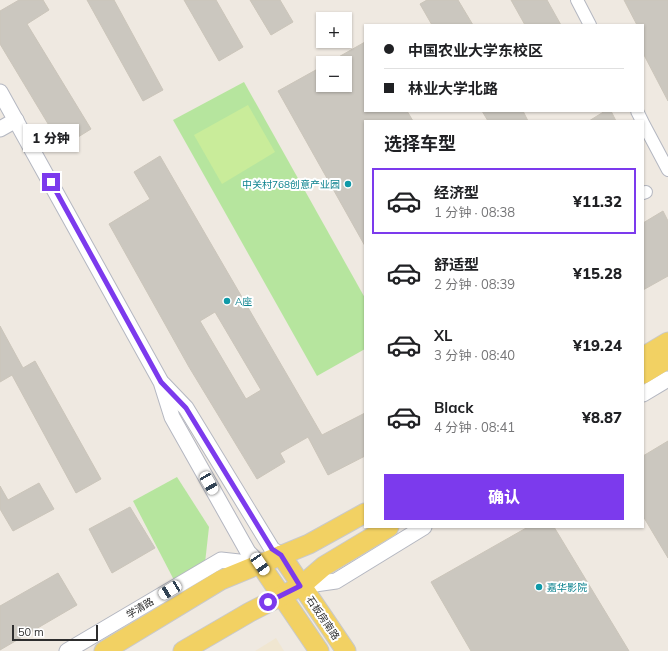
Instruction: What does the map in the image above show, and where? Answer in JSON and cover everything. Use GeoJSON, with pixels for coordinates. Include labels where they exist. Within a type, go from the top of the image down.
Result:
{"type":"FeatureCollection","features":[{"type":"Feature","properties":{"kind":"main road"},"geometry":{"type":"LineString","coordinates":[[644,356],[668,342]]}},
{"type":"Feature","properties":{"kind":"main road"},"geometry":{"type":"LineString","coordinates":[[644,373],[668,359]]}},
{"type":"Feature","properties":{"kind":"main road","name":"学清路"},"geometry":{"type":"LineString","coordinates":[[104,651],[221,580],[309,544],[364,514]]}},
{"type":"Feature","properties":{"kind":"main road"},"geometry":{"type":"LineString","coordinates":[[183,651],[280,595],[300,586],[324,566],[386,528]]}},
{"type":"Feature","properties":{"kind":"main road","name":"石板房南路"},"geometry":{"type":"LineString","coordinates":[[281,555],[300,586],[346,651]]}},
{"type":"Feature","properties":{"kind":"main road"},"geometry":{"type":"LineString","coordinates":[[260,564],[319,651]]}},
{"type":"Feature","properties":{"kind":"street"},"geometry":{"type":"LineString","coordinates":[[577,0],[589,24]]}},
{"type":"Feature","properties":{"kind":"street"},"geometry":{"type":"LineString","coordinates":[[0,92],[161,382],[172,417],[248,552],[260,564]]}},
{"type":"Feature","properties":{"kind":"street"},"geometry":{"type":"LineString","coordinates":[[0,129],[16,120]]}},
{"type":"Feature","properties":{"kind":"street"},"geometry":{"type":"LineString","coordinates":[[644,126],[668,170]]}},
{"type":"Feature","properties":{"kind":"street"},"geometry":{"type":"LineString","coordinates":[[644,393],[668,379]]}},
{"type":"Feature","properties":{"kind":"street"},"geometry":{"type":"LineString","coordinates":[[161,382],[186,408],[272,549],[281,555]]}},
{"type":"Feature","properties":{"kind":"street"},"geometry":{"type":"LineString","coordinates":[[300,586],[336,581],[422,528]]}},
{"type":"Feature","properties":{"kind":"street","name":"学清路"},"geometry":{"type":"LineString","coordinates":[[67,651],[221,560],[260,564]]}},
{"type":"Feature","properties":{"kind":"shaded area"},"geometry":{"type":"Polygon","coordinates":[[[276,638],[284,651],[255,651],[276,638]]]}},
{"type":"Feature","properties":{"kind":"green space"},"geometry":{"type":"Polygon","coordinates":[[[244,82],[364,296],[364,350],[317,376],[173,120],[244,82]]]}},
{"type":"Feature","properties":{"kind":"green space"},"geometry":{"type":"Polygon","coordinates":[[[248,105],[275,152],[222,184],[194,135],[248,105]]]}},
{"type":"Feature","properties":{"kind":"green space"},"geometry":{"type":"Polygon","coordinates":[[[177,477],[209,527],[205,563],[175,582],[133,501],[177,477]]]}},
{"type":"Feature","properties":{"kind":"building"},"geometry":{"type":"Polygon","coordinates":[[[19,0],[43,0],[49,10],[27,24],[91,129],[62,147],[0,44],[0,11],[19,0]]]}},
{"type":"Feature","properties":{"kind":"building"},"geometry":{"type":"Polygon","coordinates":[[[87,0],[114,0],[163,90],[143,101],[87,0]]]}},
{"type":"Feature","properties":{"kind":"building"},"geometry":{"type":"Polygon","coordinates":[[[184,0],[216,0],[243,47],[219,61],[184,0]]]}},
{"type":"Feature","properties":{"kind":"building"},"geometry":{"type":"Polygon","coordinates":[[[250,0],[280,0],[293,22],[271,35],[250,0]]]}},
{"type":"Feature","properties":{"kind":"building"},"geometry":{"type":"Polygon","coordinates":[[[427,0],[458,0],[472,24],[431,24],[420,4],[427,0]]]}},
{"type":"Feature","properties":{"kind":"building"},"geometry":{"type":"Polygon","coordinates":[[[511,0],[547,0],[560,24],[524,24],[511,0]]]}},
{"type":"Feature","properties":{"kind":"building"},"geometry":{"type":"Polygon","coordinates":[[[624,0],[668,0],[668,101],[644,55],[644,24],[636,24],[624,0]]]}},
{"type":"Feature","properties":{"kind":"building","name":"中关村768创意产业园"},"geometry":{"type":"Polygon","coordinates":[[[364,43],[364,112],[408,112],[412,120],[364,120],[364,244],[278,91],[316,70],[316,92],[352,92],[352,56],[340,56],[364,43]]]}},
{"type":"Feature","properties":{"kind":"building"},"geometry":{"type":"Polygon","coordinates":[[[483,112],[524,112],[528,120],[487,120],[483,112]]]}},
{"type":"Feature","properties":{"kind":"building"},"geometry":{"type":"Polygon","coordinates":[[[603,112],[612,112],[616,120],[591,120],[603,112]]]}},
{"type":"Feature","properties":{"kind":"building"},"geometry":{"type":"Polygon","coordinates":[[[160,156],[322,435],[364,414],[364,457],[328,475],[308,437],[280,453],[285,462],[257,479],[189,367],[109,224],[150,199],[134,172],[160,156]],[[215,312],[200,321],[246,399],[261,390],[215,312]]]}},
{"type":"Feature","properties":{"kind":"building"},"geometry":{"type":"Polygon","coordinates":[[[663,211],[668,221],[668,276],[644,289],[644,222],[663,211]]]}},
{"type":"Feature","properties":{"kind":"building"},"geometry":{"type":"Polygon","coordinates":[[[0,326],[23,368],[35,361],[101,479],[76,493],[12,375],[0,382],[0,326]]]}},
{"type":"Feature","properties":{"kind":"building"},"geometry":{"type":"Polygon","coordinates":[[[668,441],[668,558],[644,518],[644,455],[668,441]]]}},
{"type":"Feature","properties":{"kind":"building"},"geometry":{"type":"Polygon","coordinates":[[[39,483],[54,509],[13,531],[0,509],[0,486],[8,500],[39,483]]]}},
{"type":"Feature","properties":{"kind":"building"},"geometry":{"type":"Polygon","coordinates":[[[130,507],[155,548],[112,573],[89,529],[130,507]]]}},
{"type":"Feature","properties":{"kind":"building"},"geometry":{"type":"Polygon","coordinates":[[[526,528],[555,528],[629,651],[471,651],[431,582],[526,528]]]}},
{"type":"Feature","properties":{"kind":"building"},"geometry":{"type":"Polygon","coordinates":[[[58,573],[77,605],[0,650],[0,606],[58,573]]]}},
{"type":"Feature","properties":{"kind":"place","name":"中关村768创意产业园"},"geometry":{"type":"Point","coordinates":[348,184]}},
{"type":"Feature","properties":{"kind":"place","name":"A座"},"geometry":{"type":"Point","coordinates":[227,301]}},
{"type":"Feature","properties":{"kind":"place","name":"嘉华影院"},"geometry":{"type":"Point","coordinates":[539,587]}},
{"type":"Feature","properties":{"kind":"route"},"geometry":{"type":"LineString","coordinates":[[51,182],[161,382],[186,408],[272,549],[281,555],[300,586],[268,602]]}}]}
